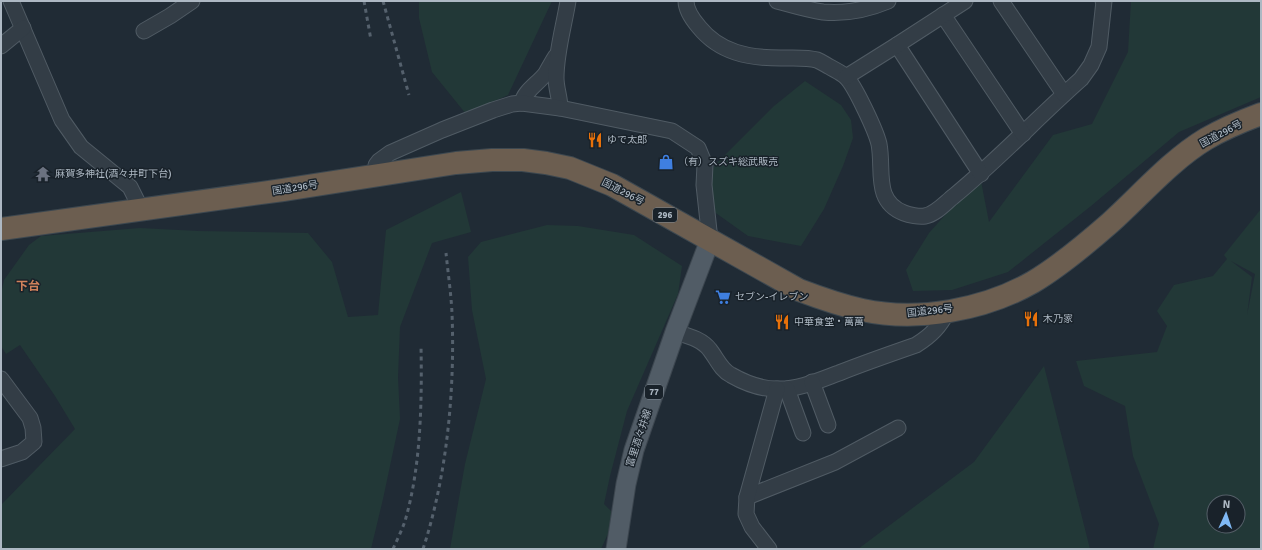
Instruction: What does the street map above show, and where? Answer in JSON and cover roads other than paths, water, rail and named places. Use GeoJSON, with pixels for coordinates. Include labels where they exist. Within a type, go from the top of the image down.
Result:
{"type":"FeatureCollection","features":[{"type":"Feature","properties":{"kind":"highway","name":"国道296号"},"geometry":{"type":"LineString","coordinates":[[1,229],[283,190],[456,163],[492,160],[523,160],[570,168],[612,185],[799,290],[829,302],[863,310],[892,314],[918,314],[948,311],[979,304],[1033,282],[1067,258],[1109,223],[1176,162],[1205,140],[1261,114]]}},
{"type":"Feature","properties":{"kind":"main road","name":"富里酒々井線"},"geometry":{"type":"LineString","coordinates":[[616,549],[626,484],[634,450],[675,332],[710,240]]}},
{"type":"Feature","properties":{"kind":"street"},"geometry":{"type":"LineString","coordinates":[[11,1],[62,120],[80,147],[130,187],[141,209]]}},
{"type":"Feature","properties":{"kind":"street"},"geometry":{"type":"LineString","coordinates":[[144,31],[192,1]]}},
{"type":"Feature","properties":{"kind":"street"},"geometry":{"type":"LineString","coordinates":[[560,108],[556,80],[559,51],[568,1]]}},
{"type":"Feature","properties":{"kind":"street"},"geometry":{"type":"LineString","coordinates":[[686,1],[686,5],[694,21],[706,36],[723,47],[744,55],[768,58],[816,60],[846,77],[855,91],[875,131],[879,145],[881,187],[886,199],[896,210],[908,215],[925,216],[936,210],[981,174],[1081,79],[1091,65],[1099,47],[1103,1]]}},
{"type":"Feature","properties":{"kind":"street"},"geometry":{"type":"LineString","coordinates":[[777,1],[824,12],[851,11],[888,1]]}},
{"type":"Feature","properties":{"kind":"street"},"geometry":{"type":"LineString","coordinates":[[846,77],[965,1]]}},
{"type":"Feature","properties":{"kind":"street"},"geometry":{"type":"LineString","coordinates":[[1001,1],[1064,94]]}},
{"type":"Feature","properties":{"kind":"street"},"geometry":{"type":"LineString","coordinates":[[943,15],[1023,134]]}},
{"type":"Feature","properties":{"kind":"street"},"geometry":{"type":"LineString","coordinates":[[1,46],[23,28]]}},
{"type":"Feature","properties":{"kind":"street"},"geometry":{"type":"LineString","coordinates":[[898,45],[981,174]]}},
{"type":"Feature","properties":{"kind":"street"},"geometry":{"type":"LineString","coordinates":[[522,103],[526,94],[546,72],[559,51]]}},
{"type":"Feature","properties":{"kind":"street"},"geometry":{"type":"LineString","coordinates":[[376,175],[376,165],[379,160],[390,153],[493,110],[512,104],[522,103],[560,108],[672,131],[698,148],[705,165],[704,185],[710,240]]}},
{"type":"Feature","properties":{"kind":"street"},"geometry":{"type":"LineString","coordinates":[[675,332],[701,342],[709,349],[721,367],[729,374],[744,382],[762,387],[782,389],[812,382],[916,345],[928,338],[941,324],[948,311]]}},
{"type":"Feature","properties":{"kind":"street"},"geometry":{"type":"LineString","coordinates":[[1,379],[30,418],[33,428],[34,442],[22,452],[1,459]]}},
{"type":"Feature","properties":{"kind":"street"},"geometry":{"type":"LineString","coordinates":[[812,382],[828,425]]}},
{"type":"Feature","properties":{"kind":"street"},"geometry":{"type":"LineString","coordinates":[[782,389],[803,433]]}},
{"type":"Feature","properties":{"kind":"street"},"geometry":{"type":"LineString","coordinates":[[769,549],[752,527],[746,514],[747,496],[782,389]]}},
{"type":"Feature","properties":{"kind":"street"},"geometry":{"type":"LineString","coordinates":[[747,496],[835,462],[898,428]]}},
{"type":"Feature","properties":{"kind":"railway"},"geometry":{"type":"LineString","coordinates":[[364,1],[371,40]]}},
{"type":"Feature","properties":{"kind":"railway"},"geometry":{"type":"LineString","coordinates":[[383,1],[409,95]]}},
{"type":"Feature","properties":{"kind":"railway"},"geometry":{"type":"LineString","coordinates":[[423,549],[438,492],[448,432],[453,342],[452,313],[446,253]]}},
{"type":"Feature","properties":{"kind":"railway"},"geometry":{"type":"LineString","coordinates":[[393,549],[405,521],[414,479],[421,412],[421,346]]}},
{"type":"Feature","properties":{"kind":"place","name":"ゆで太郎"},"geometry":{"type":"Point","coordinates":[595,140]}},
{"type":"Feature","properties":{"kind":"place","name":"（有）スズキ総武販売"},"geometry":{"type":"Point","coordinates":[666,162]}},
{"type":"Feature","properties":{"kind":"place","name":"麻賀多神社(酒々井町下台)"},"geometry":{"type":"Point","coordinates":[43,174]}},
{"type":"Feature","properties":{"kind":"place","name":"セブン-イレブン"},"geometry":{"type":"Point","coordinates":[723,297]}},
{"type":"Feature","properties":{"kind":"place","name":"木乃家"},"geometry":{"type":"Point","coordinates":[1031,319]}},
{"type":"Feature","properties":{"kind":"place","name":"中華食堂・萬萬"},"geometry":{"type":"Point","coordinates":[782,322]}},
{"type":"Feature","properties":{"kind":"district","name":"下台"},"geometry":{"type":"Point","coordinates":[28,286]}}]}
